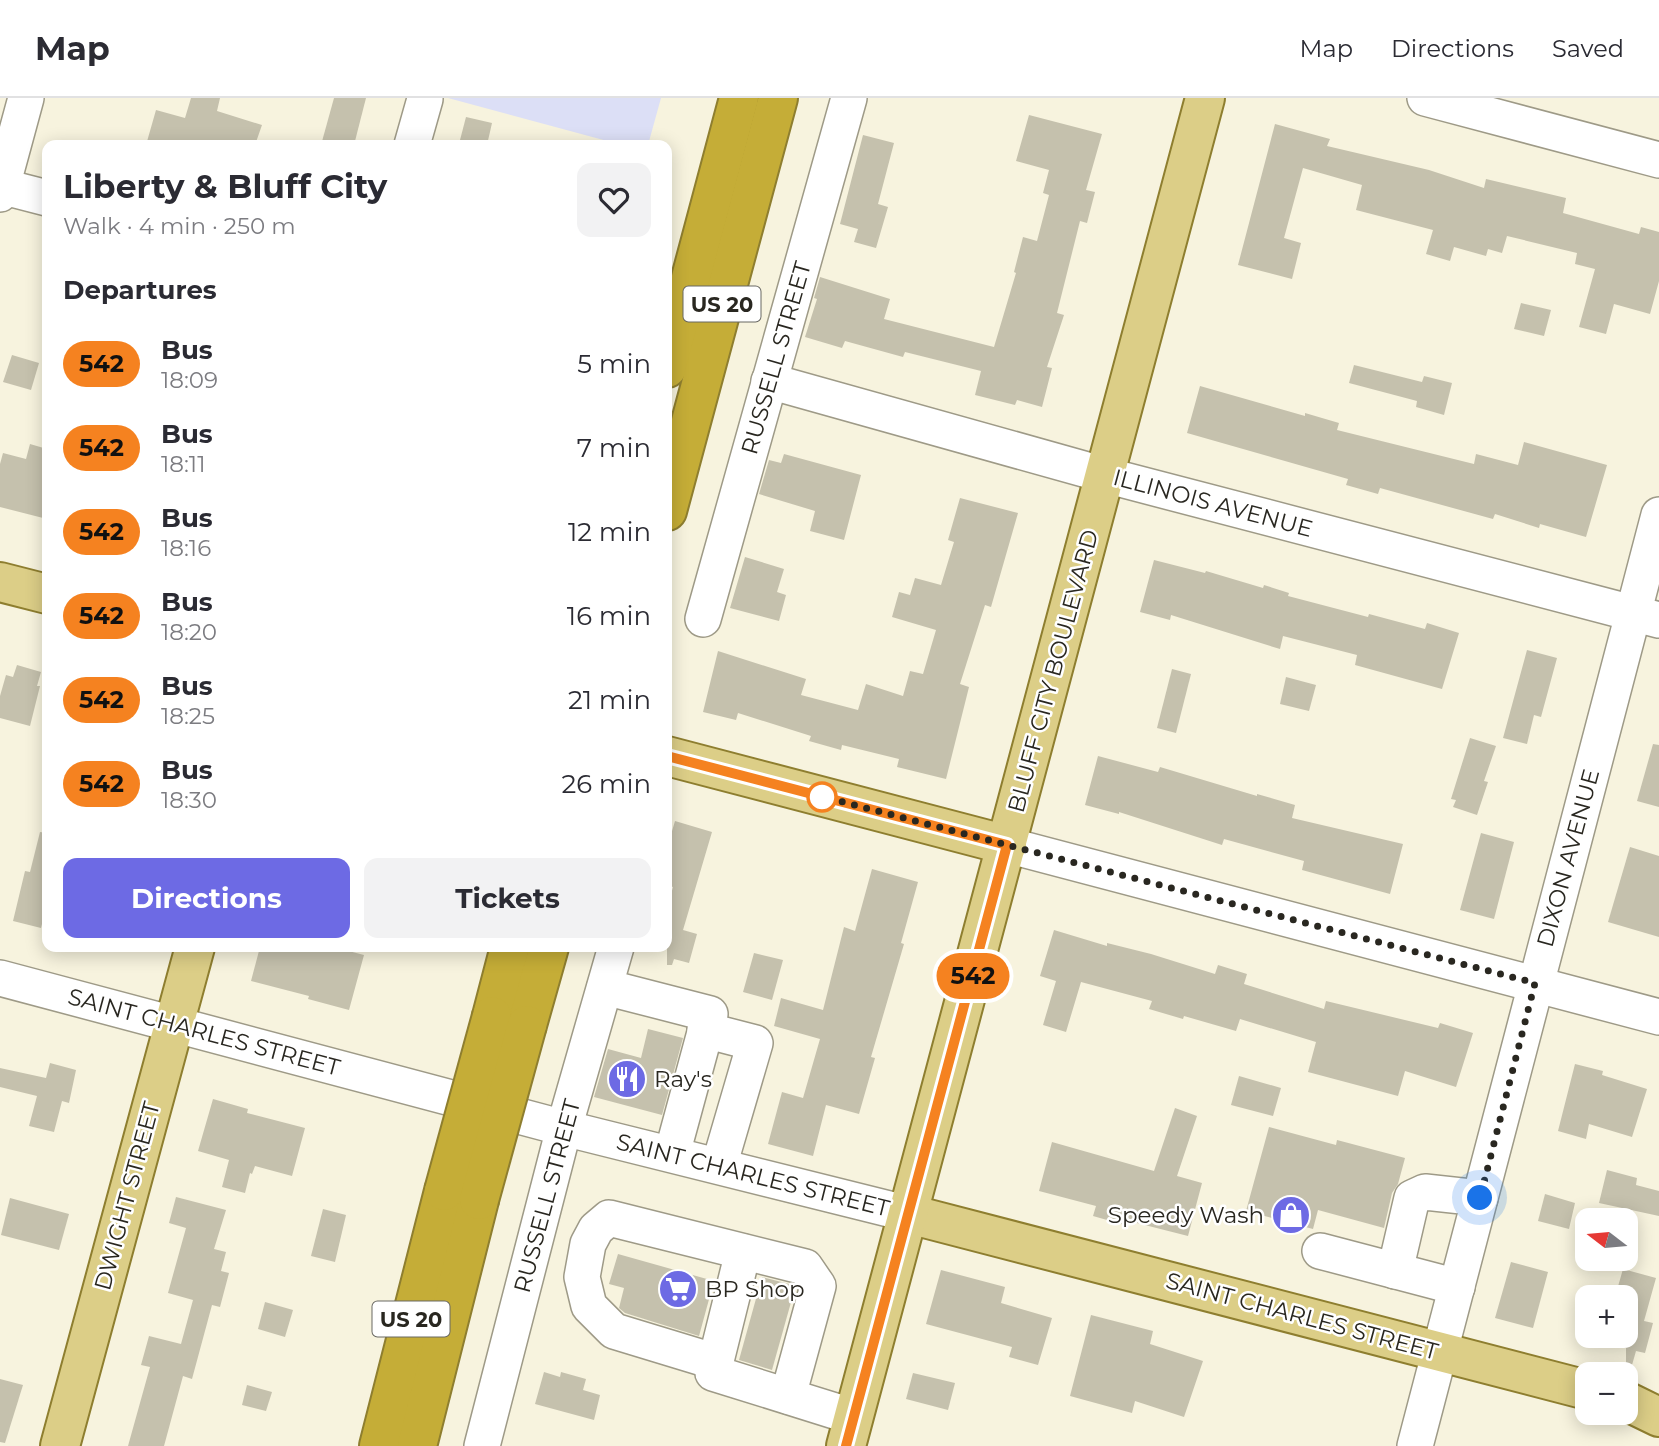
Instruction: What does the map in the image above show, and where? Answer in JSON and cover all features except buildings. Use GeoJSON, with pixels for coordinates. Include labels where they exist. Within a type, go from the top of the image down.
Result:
{"type":"FeatureCollection","features":[{"type":"Feature","properties":{"kind":"highway","name":"US 20"},"geometry":{"type":"LineString","coordinates":[[672,350],[739,98]]}},
{"type":"Feature","properties":{"kind":"highway","name":"US 20"},"geometry":{"type":"LineString","coordinates":[[672,492],[778,98]]}},
{"type":"Feature","properties":{"kind":"highway"},"geometry":{"type":"LineString","coordinates":[[672,281],[705,228]]}},
{"type":"Feature","properties":{"kind":"highway","name":"US 20"},"geometry":{"type":"LineString","coordinates":[[510,952],[510,1020]]}},
{"type":"Feature","properties":{"kind":"highway","name":"US 20"},"geometry":{"type":"LineString","coordinates":[[379,1446],[462,1196],[510,1020],[546,952]]}},
{"type":"Feature","properties":{"kind":"highway","name":"US 20"},"geometry":{"type":"LineString","coordinates":[[417,1446],[428,1404],[462,1196]]}},
{"type":"Feature","properties":{"kind":"highway"},"geometry":{"type":"LineString","coordinates":[[423,1446],[428,1404]]}},
{"type":"Feature","properties":{"kind":"main road","name":"BLUFF CITY BOULEVARD"},"geometry":{"type":"LineString","coordinates":[[850,1431],[1205,98]]}},
{"type":"Feature","properties":{"kind":"main road"},"geometry":{"type":"LineString","coordinates":[[0,582],[42,593]]}},
{"type":"Feature","properties":{"kind":"main road"},"geometry":{"type":"LineString","coordinates":[[672,757],[1007,845]]}},
{"type":"Feature","properties":{"kind":"main road","name":"DWIGHT STREET"},"geometry":{"type":"LineString","coordinates":[[60,1446],[194,952]]}},
{"type":"Feature","properties":{"kind":"main road","name":"SAINT CHARLES STREET"},"geometry":{"type":"LineString","coordinates":[[909,1214],[1575,1387]]}},
{"type":"Feature","properties":{"kind":"main road"},"geometry":{"type":"LineString","coordinates":[[1638,1407],[1659,1417]]}},
{"type":"Feature","properties":{"kind":"street"},"geometry":{"type":"LineString","coordinates":[[26,98],[1,189],[42,197]]}},
{"type":"Feature","properties":{"kind":"street","name":"RUSSELL STREET"},"geometry":{"type":"LineString","coordinates":[[703,618],[849,98]]}},
{"type":"Feature","properties":{"kind":"street"},"geometry":{"type":"LineString","coordinates":[[1425,98],[1659,160]]}},
{"type":"Feature","properties":{"kind":"street"},"geometry":{"type":"LineString","coordinates":[[413,140],[425,99]]}},
{"type":"Feature","properties":{"kind":"street","name":"ILLINOIS AVENUE"},"geometry":{"type":"LineString","coordinates":[[769,382],[1105,475],[1646,616]]}},
{"type":"Feature","properties":{"kind":"street","name":"DIXON AVENUE"},"geometry":{"type":"LineString","coordinates":[[1415,1446],[1535,983],[1646,616],[1659,515]]}},
{"type":"Feature","properties":{"kind":"street"},"geometry":{"type":"LineString","coordinates":[[1007,845],[1659,1017]]}},
{"type":"Feature","properties":{"kind":"street","name":"RUSSELL STREET"},"geometry":{"type":"LineString","coordinates":[[482,1446],[564,1128],[615,952]]}},
{"type":"Feature","properties":{"kind":"street","name":"SAINT CHARLES STREET"},"geometry":{"type":"LineString","coordinates":[[0,978],[564,1128],[909,1214]]}},
{"type":"Feature","properties":{"kind":"street"},"geometry":{"type":"LineString","coordinates":[[605,987],[710,1014],[672,1154]]}},
{"type":"Feature","properties":{"kind":"street"},"geometry":{"type":"LineString","coordinates":[[705,1030],[755,1044],[719,1167]]}},
{"type":"Feature","properties":{"kind":"street"},"geometry":{"type":"LineString","coordinates":[[1395,1270],[1412,1198],[1425,1192],[1480,1198]]}},
{"type":"Feature","properties":{"kind":"street"},"geometry":{"type":"LineString","coordinates":[[716,1362],[614,1331],[589,1306],[582,1277],[588,1244],[596,1229],[609,1218],[805,1267],[818,1286],[788,1396]]}},
{"type":"Feature","properties":{"kind":"street"},"geometry":{"type":"LineString","coordinates":[[1320,1251],[1457,1287]]}},
{"type":"Feature","properties":{"kind":"street"},"geometry":{"type":"LineString","coordinates":[[743,1252],[713,1373],[788,1396],[850,1431]]}},
{"type":"Feature","properties":{"kind":"shaded area"},"geometry":{"type":"Polygon","coordinates":[[[448,98],[661,98],[649,140],[603,140],[448,98]]]}},
{"type":"Feature","properties":{"kind":"bus line","name":"542"},"geometry":{"type":"LineString","coordinates":[[672,757],[1007,845],[846,1446]]}},
{"type":"Feature","properties":{"kind":"place","name":"Ray's"},"geometry":{"type":"Point","coordinates":[627,1079]}},
{"type":"Feature","properties":{"kind":"place","name":"Speedy Wash"},"geometry":{"type":"Point","coordinates":[1291,1215]}},
{"type":"Feature","properties":{"kind":"place","name":"BP Shop"},"geometry":{"type":"Point","coordinates":[678,1289]}},
{"type":"Feature","properties":{"kind":"route"},"geometry":{"type":"LineString","coordinates":[[822,797],[820,796],[1535,983],[1480,1198]]}}]}
